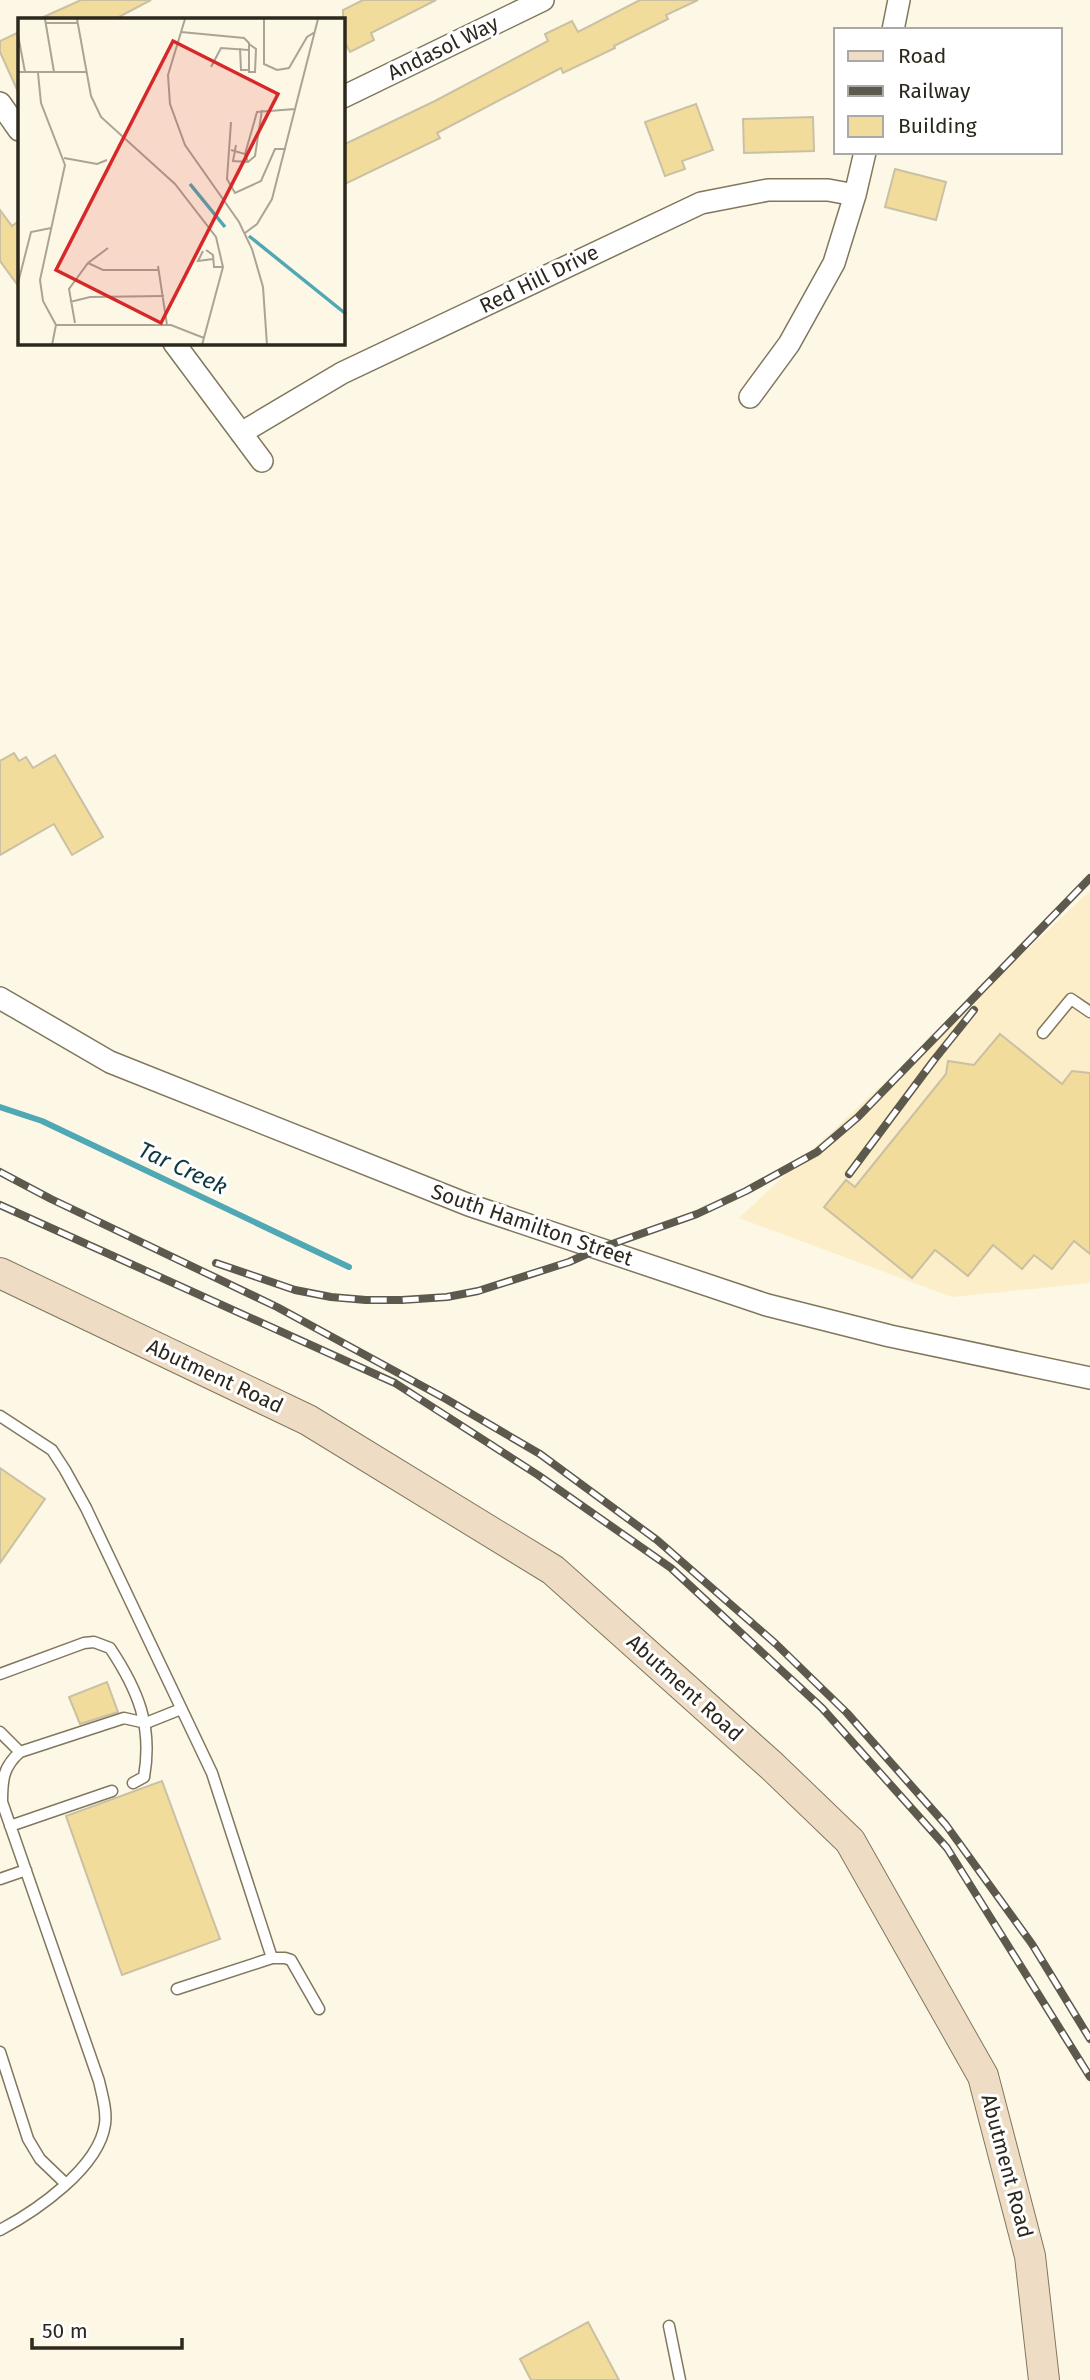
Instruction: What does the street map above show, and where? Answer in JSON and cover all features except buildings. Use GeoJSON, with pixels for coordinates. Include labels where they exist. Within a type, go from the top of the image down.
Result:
{"type":"FeatureCollection","features":[{"type":"Feature","properties":{"kind":"main road","name":"Abutment Road"},"geometry":{"type":"LineString","coordinates":[[0,1273],[308,1420],[553,1570],[772,1766],[850,1841],[983,2076],[1030,2256],[1044,2380]]}},
{"type":"Feature","properties":{"kind":"street","name":"Andasol Way"},"geometry":{"type":"LineString","coordinates":[[345,96],[543,0]]}},
{"type":"Feature","properties":{"kind":"street"},"geometry":{"type":"LineString","coordinates":[[893,28],[899,0]]}},
{"type":"Feature","properties":{"kind":"street"},"geometry":{"type":"LineString","coordinates":[[0,103],[18,129]]}},
{"type":"Feature","properties":{"kind":"street"},"geometry":{"type":"LineString","coordinates":[[750,397],[789,344],[834,263],[865,154]]}},
{"type":"Feature","properties":{"kind":"street","name":"Red Hill Drive"},"geometry":{"type":"LineString","coordinates":[[242,433],[342,373],[701,203],[768,190],[828,190],[855,195]]}},
{"type":"Feature","properties":{"kind":"street"},"geometry":{"type":"LineString","coordinates":[[176,345],[262,461]]}},
{"type":"Feature","properties":{"kind":"street","name":"South Hamilton Street"},"geometry":{"type":"LineString","coordinates":[[0,998],[110,1062],[482,1209],[767,1305],[890,1336],[1090,1378]]}},
{"type":"Feature","properties":{"kind":"lane"},"geometry":{"type":"LineString","coordinates":[[1043,1033],[1071,999],[1090,1012]]}},
{"type":"Feature","properties":{"kind":"lane"},"geometry":{"type":"LineString","coordinates":[[0,1416],[51,1450],[86,1507],[212,1773],[272,1958]]}},
{"type":"Feature","properties":{"kind":"lane"},"geometry":{"type":"LineString","coordinates":[[0,1674],[83,1643],[104,1644],[110,1648],[139,1700],[146,1723],[144,1777],[133,1783]]}},
{"type":"Feature","properties":{"kind":"lane"},"geometry":{"type":"LineString","coordinates":[[0,2230],[66,2184],[85,2165],[105,2125],[99,2081],[2,1802],[2,1774],[9,1762],[20,1752],[124,1718],[146,1723],[181,1709]]}},
{"type":"Feature","properties":{"kind":"lane"},"geometry":{"type":"LineString","coordinates":[[0,1732],[20,1752]]}},
{"type":"Feature","properties":{"kind":"lane"},"geometry":{"type":"LineString","coordinates":[[10,1826],[111,1791]]}},
{"type":"Feature","properties":{"kind":"lane"},"geometry":{"type":"LineString","coordinates":[[0,1879],[26,1870]]}},
{"type":"Feature","properties":{"kind":"lane"},"geometry":{"type":"LineString","coordinates":[[177,1989],[272,1958],[285,1958],[291,1960],[319,2009]]}},
{"type":"Feature","properties":{"kind":"lane"},"geometry":{"type":"LineString","coordinates":[[0,2052],[28,2138],[40,2159],[66,2184]]}},
{"type":"Feature","properties":{"kind":"lane"},"geometry":{"type":"LineString","coordinates":[[669,2326],[680,2380]]}},
{"type":"Feature","properties":{"kind":"shaded area"},"geometry":{"type":"Polygon","coordinates":[[[1090,891],[1090,1283],[952,1297],[739,1218],[1090,891]]]}},
{"type":"Feature","properties":{"kind":"waterway","name":"Tar Creek"},"geometry":{"type":"LineString","coordinates":[[0,1107],[42,1121],[349,1267]]}},
{"type":"Feature","properties":{"kind":"railway"},"geometry":{"type":"LineString","coordinates":[[216,1263],[295,1290],[331,1297],[366,1300],[447,1297],[478,1291],[569,1262],[697,1214],[817,1152],[858,1117],[1090,878]]}},
{"type":"Feature","properties":{"kind":"railway"},"geometry":{"type":"LineString","coordinates":[[849,1174],[974,1010]]}},
{"type":"Feature","properties":{"kind":"railway"},"geometry":{"type":"LineString","coordinates":[[0,1172],[277,1307],[446,1399],[540,1454],[657,1540],[776,1644],[847,1713],[946,1825],[1032,1944],[1090,2039]]}},
{"type":"Feature","properties":{"kind":"railway"},"geometry":{"type":"LineString","coordinates":[[0,1205],[395,1383],[538,1475],[671,1568],[822,1708],[947,1848],[1090,2077]]}}]}
